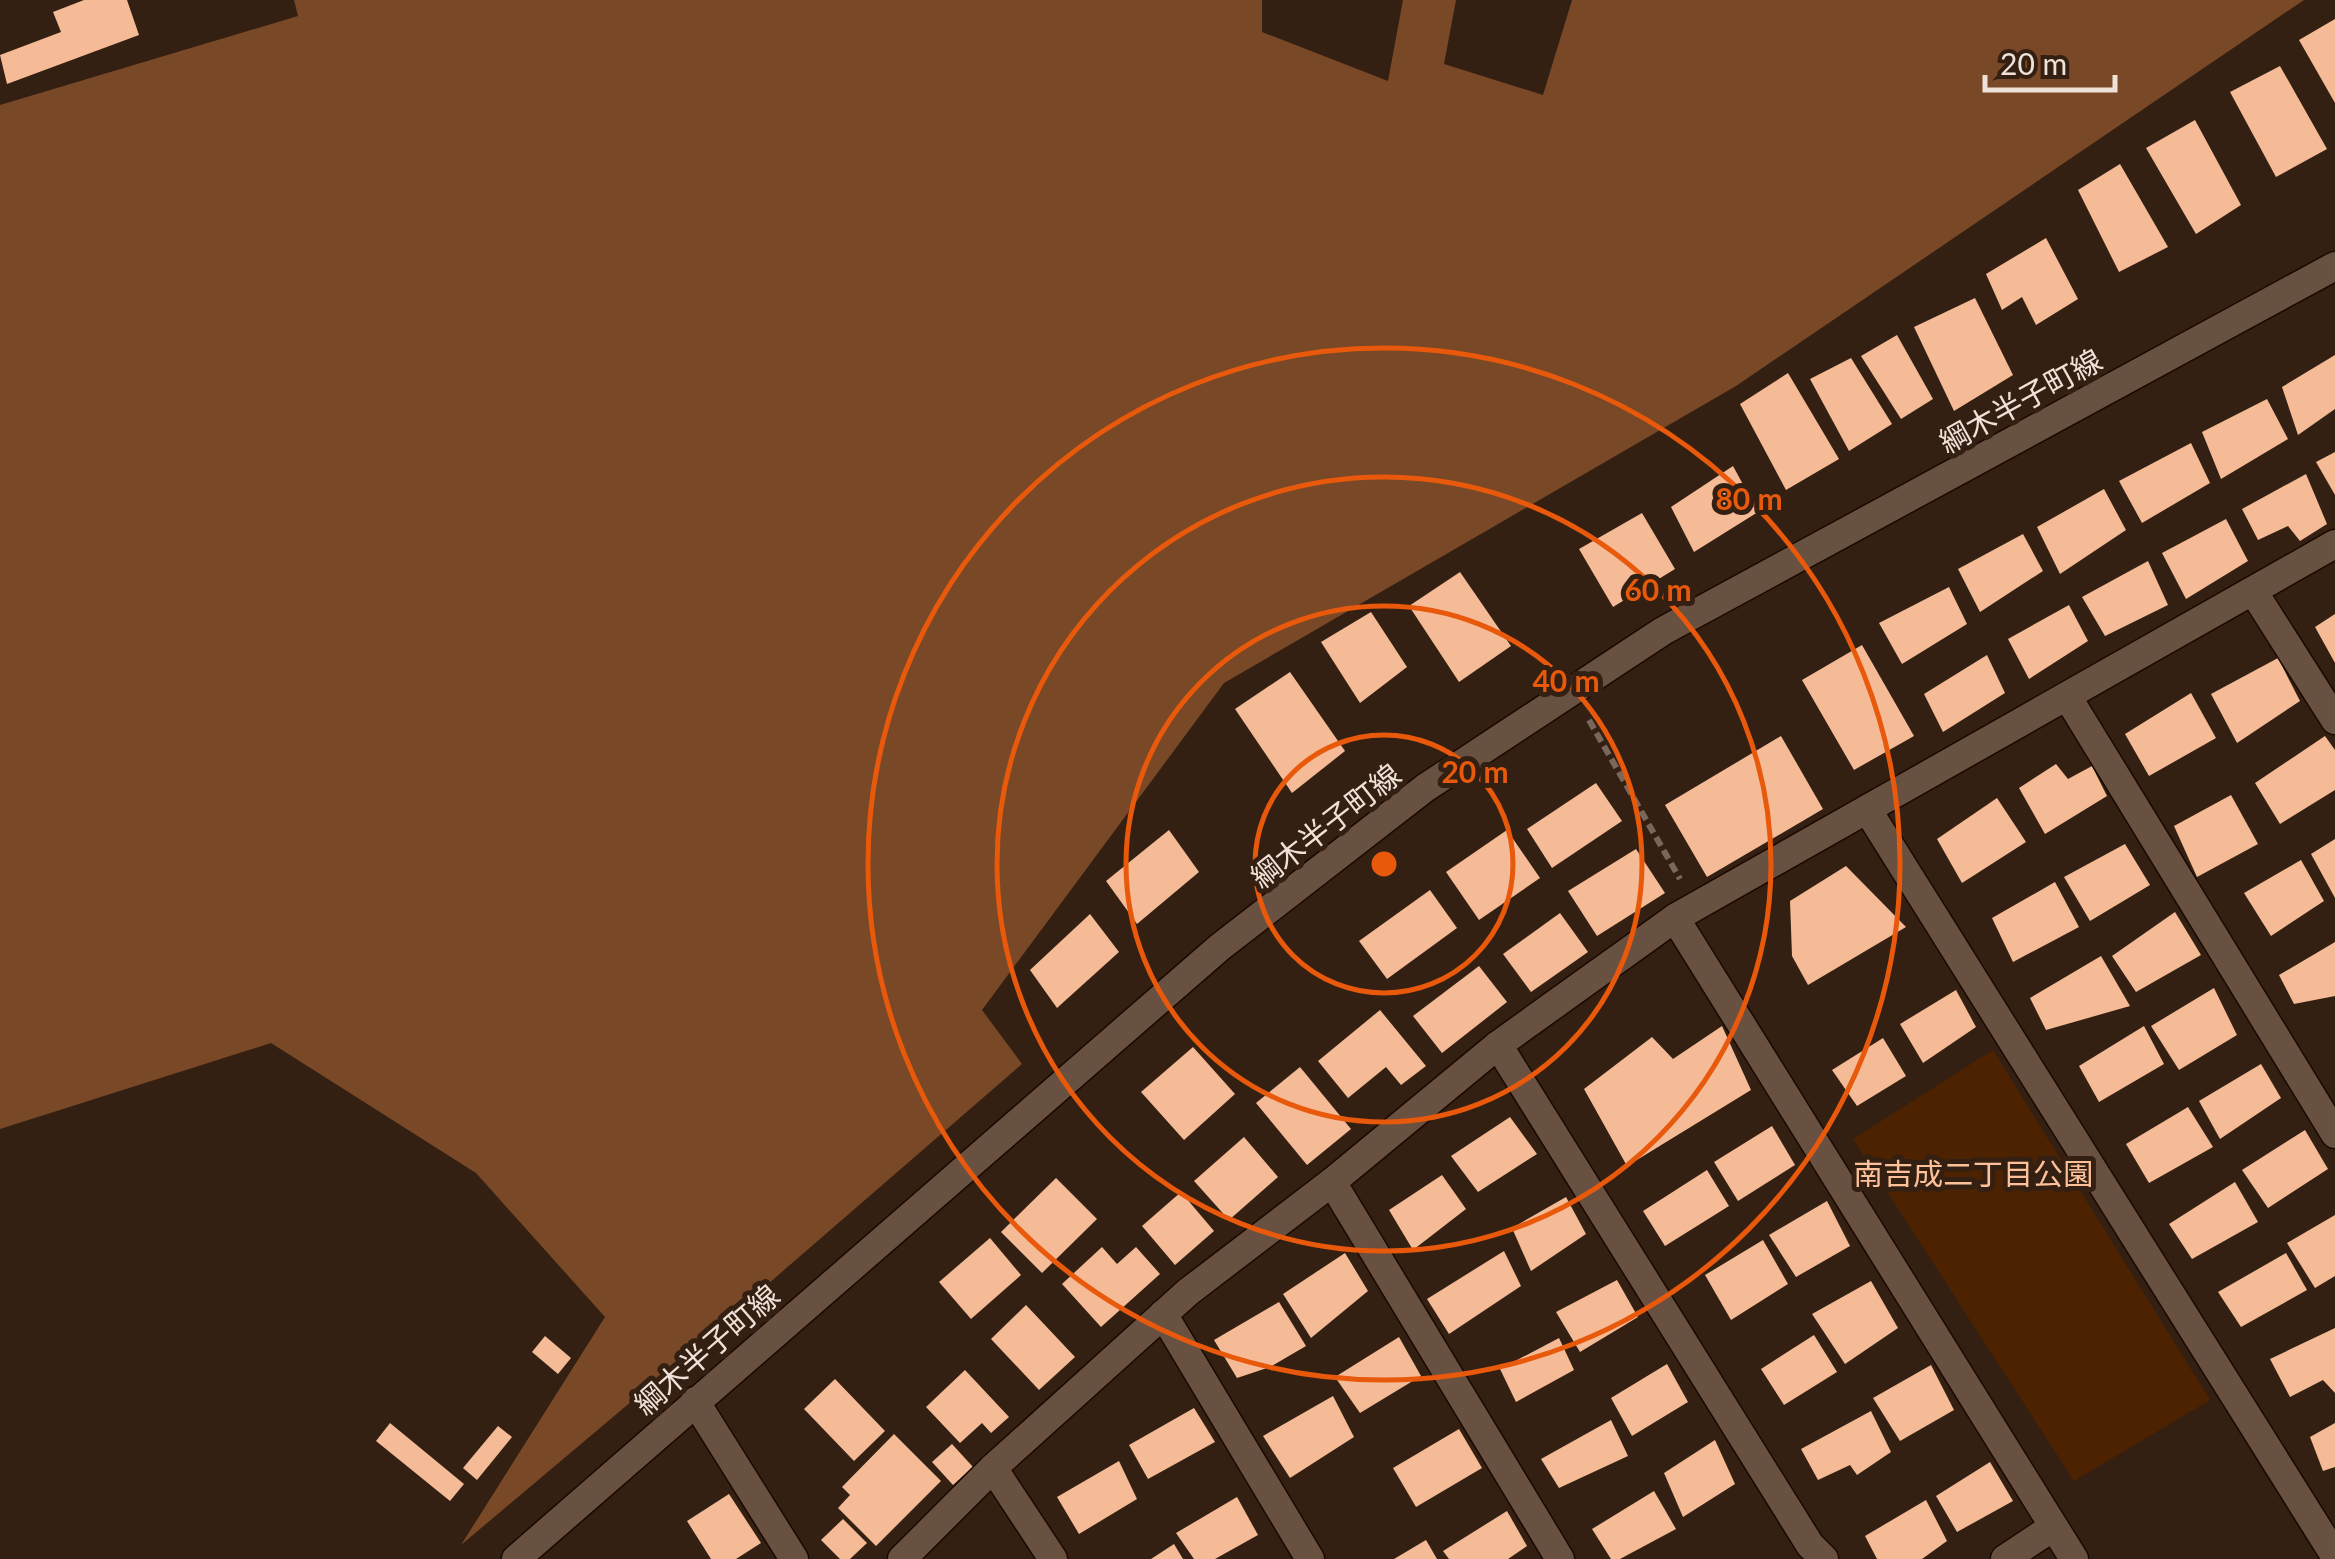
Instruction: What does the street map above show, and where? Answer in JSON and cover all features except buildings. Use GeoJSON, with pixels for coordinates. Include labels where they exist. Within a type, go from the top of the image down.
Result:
{"type":"FeatureCollection","features":[{"type":"Feature","properties":{"kind":"street","name":"綱木半子町線"},"geometry":{"type":"LineString","coordinates":[[517,1559],[1220,947],[1426,788],[1663,631],[2332,275]]}},
{"type":"Feature","properties":{"kind":"street"},"geometry":{"type":"LineString","coordinates":[[902,1559],[993,1468],[1188,1292],[1332,1182],[1498,1045],[1685,912],[2335,544]]}},
{"type":"Feature","properties":{"kind":"street"},"geometry":{"type":"LineString","coordinates":[[2253,590],[2335,720]]}},
{"type":"Feature","properties":{"kind":"street"},"geometry":{"type":"LineString","coordinates":[[2067,696],[2335,1134]]}},
{"type":"Feature","properties":{"kind":"street"},"geometry":{"type":"LineString","coordinates":[[1868,809],[2335,1556]]}},
{"type":"Feature","properties":{"kind":"street"},"geometry":{"type":"LineString","coordinates":[[1685,912],[2074,1559]]}},
{"type":"Feature","properties":{"kind":"street"},"geometry":{"type":"LineString","coordinates":[[1498,1045],[1810,1545],[1824,1559]]}},
{"type":"Feature","properties":{"kind":"street"},"geometry":{"type":"LineString","coordinates":[[1332,1182],[1560,1559]]}},
{"type":"Feature","properties":{"kind":"street"},"geometry":{"type":"LineString","coordinates":[[1163,1314],[1310,1559]]}},
{"type":"Feature","properties":{"kind":"street"},"geometry":{"type":"LineString","coordinates":[[694,1401],[794,1559]]}},
{"type":"Feature","properties":{"kind":"street"},"geometry":{"type":"LineString","coordinates":[[993,1468],[1053,1559]]}},
{"type":"Feature","properties":{"kind":"street"},"geometry":{"type":"LineString","coordinates":[[2005,1559],[2054,1527]]}},
{"type":"Feature","properties":{"kind":"path"},"geometry":{"type":"LineString","coordinates":[[1572,691],[1685,912]]}},
{"type":"Feature","properties":{"kind":"green space","name":"南吉成二丁目公園"},"geometry":{"type":"Polygon","coordinates":[[[1993,1050],[2210,1400],[2074,1481],[1853,1139],[1993,1050]]]}},
{"type":"Feature","properties":{"kind":"shaded area"},"geometry":{"type":"Polygon","coordinates":[[[294,0],[1262,0],[1262,32],[1388,81],[1403,0],[1456,0],[1444,64],[1543,95],[1572,0],[2304,0],[1736,386],[1224,683],[982,1010],[1022,1064],[461,1545],[605,1317],[476,1173],[271,1043],[0,1129],[0,105],[298,16],[294,0]]]}}]}
